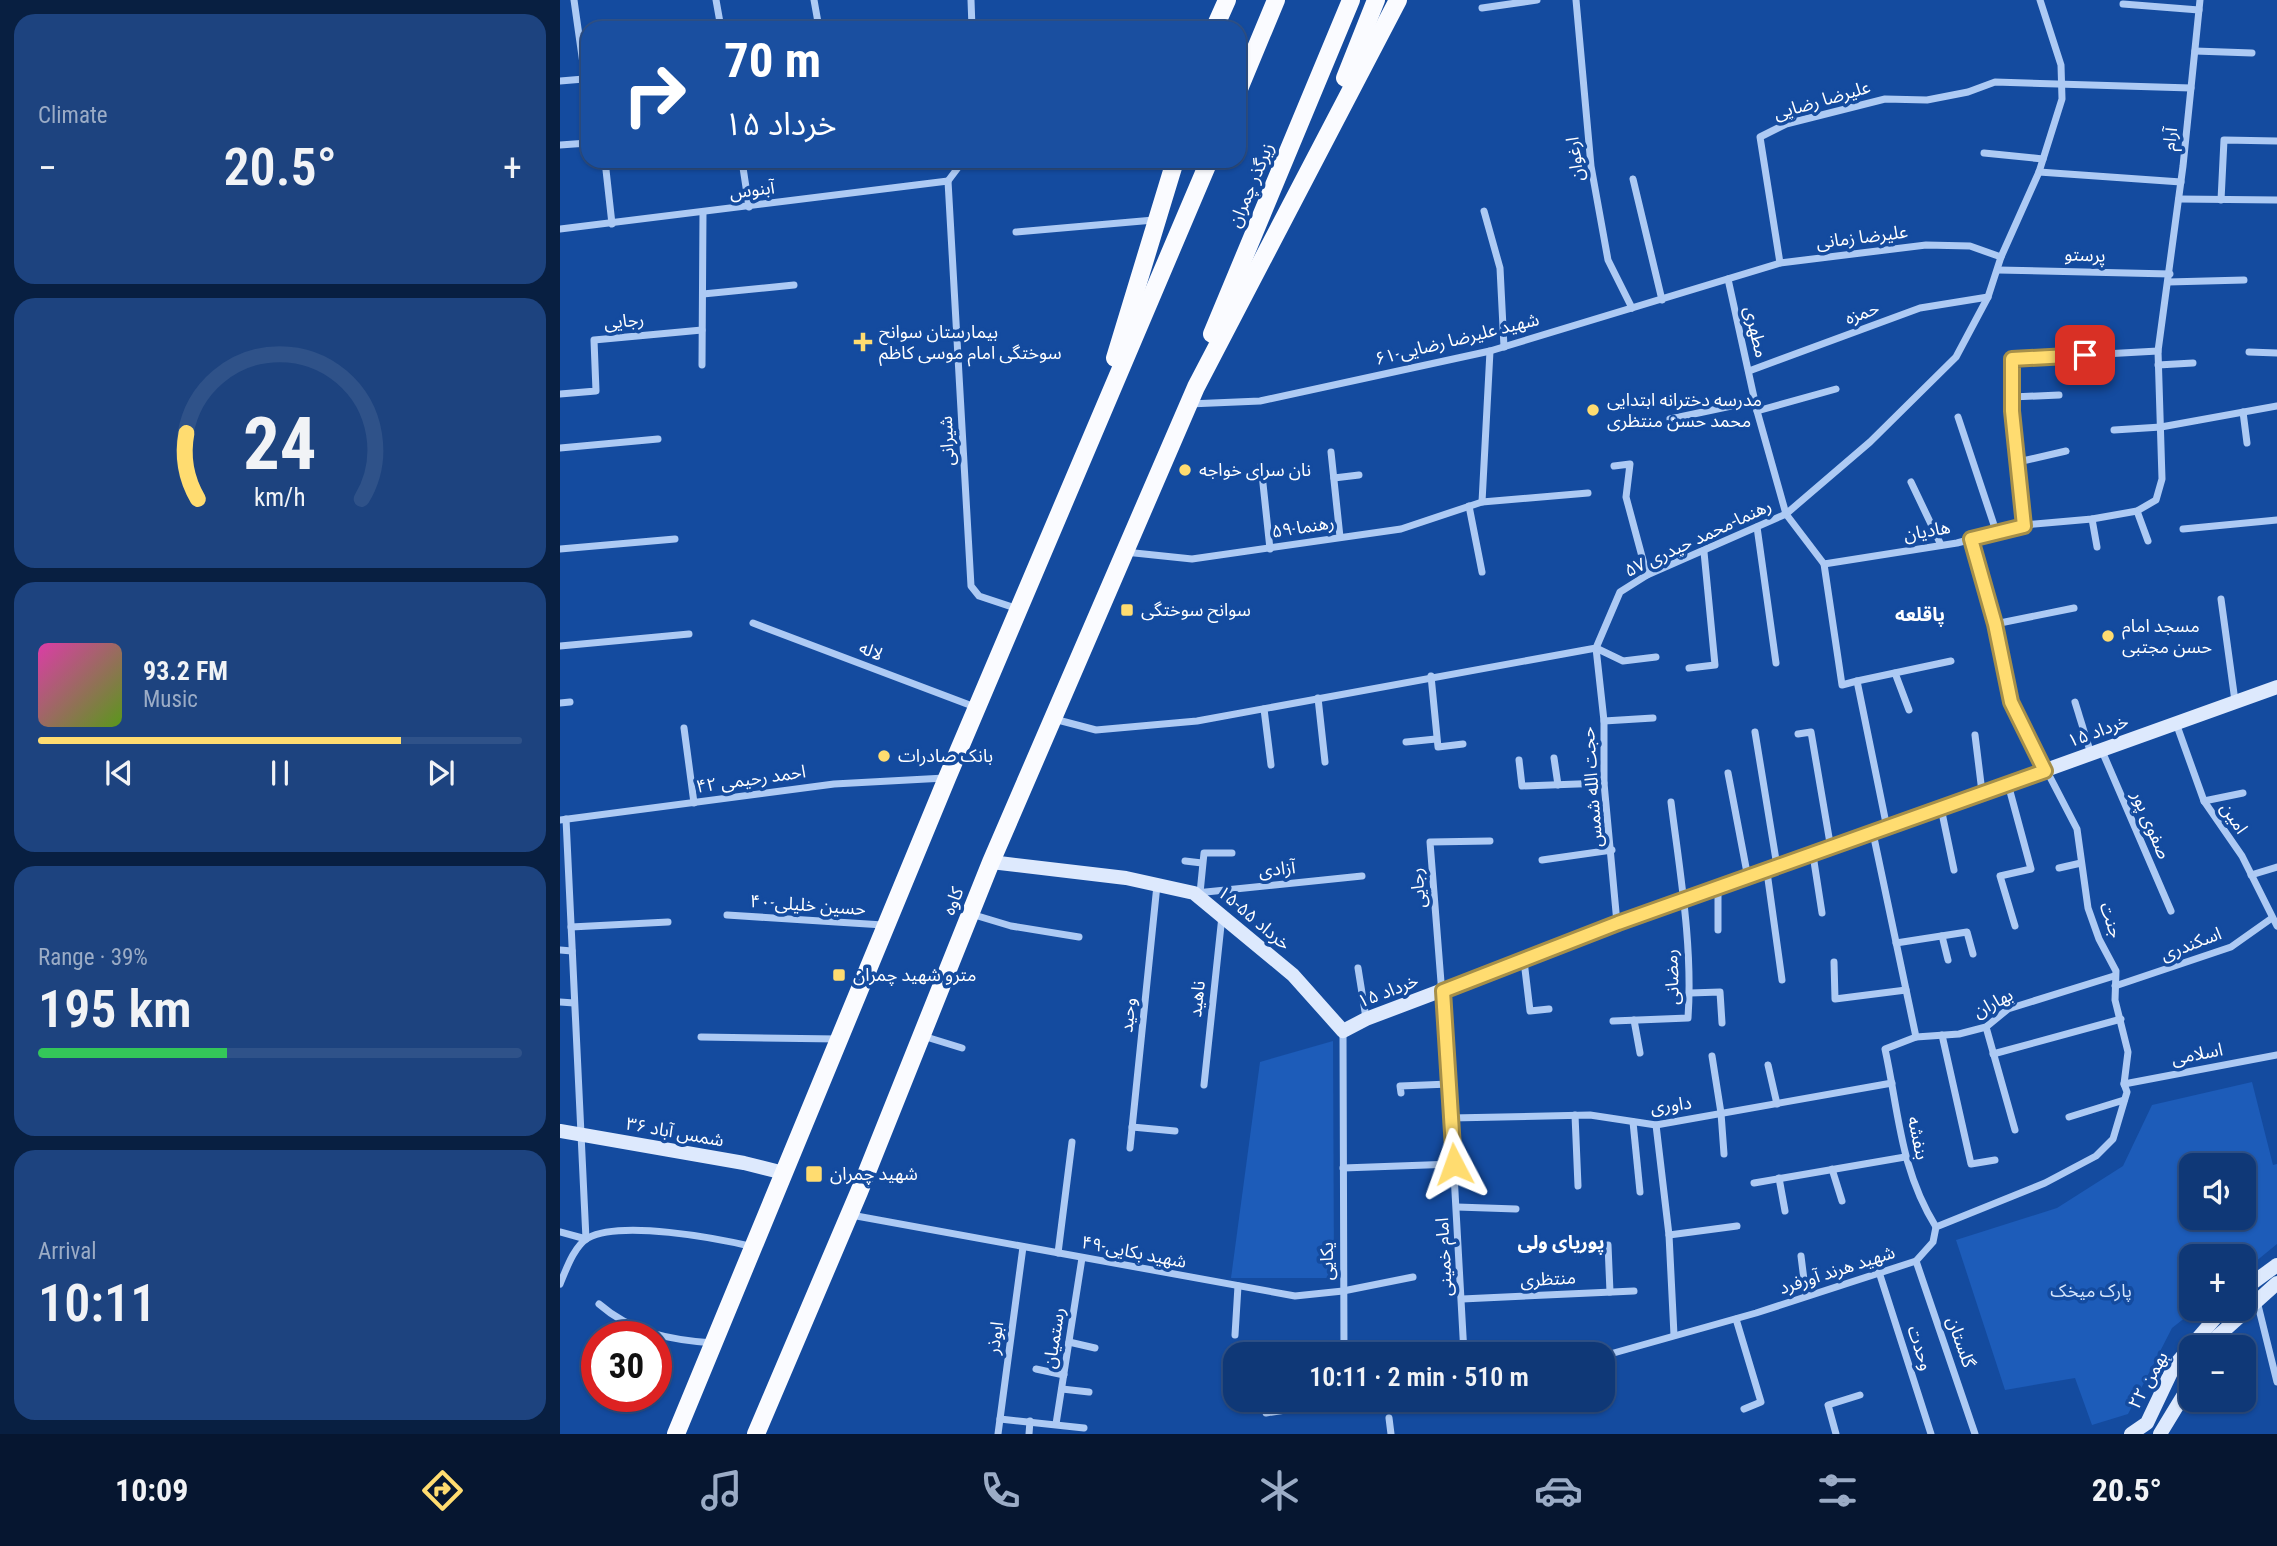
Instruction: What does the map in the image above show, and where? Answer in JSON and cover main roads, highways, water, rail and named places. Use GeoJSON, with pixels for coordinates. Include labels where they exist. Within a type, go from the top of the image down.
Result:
{"type":"FeatureCollection","features":[{"type":"Feature","properties":{"kind":"main road"},"geometry":{"type":"LineString","coordinates":[[1218,21],[1225,0]]}},
{"type":"Feature","properties":{"kind":"main road"},"geometry":{"type":"LineString","coordinates":[[1246,72],[1276,0]]}},
{"type":"Feature","properties":{"kind":"main road","name":"زیرگذر چمران"},"geometry":{"type":"LineString","coordinates":[[1196,387],[1210,339],[1351,0]]}},
{"type":"Feature","properties":{"kind":"main road"},"geometry":{"type":"LineString","coordinates":[[1314,160],[1376,0]]}},
{"type":"Feature","properties":{"kind":"main road"},"geometry":{"type":"LineString","coordinates":[[1196,387],[1398,0]]}},
{"type":"Feature","properties":{"kind":"main road"},"geometry":{"type":"LineString","coordinates":[[1092,432],[1173,168]]}},
{"type":"Feature","properties":{"kind":"main road"},"geometry":{"type":"LineString","coordinates":[[676,1434],[947,778],[1206,168]]}},
{"type":"Feature","properties":{"kind":"main road","name":"کاوه"},"geometry":{"type":"LineString","coordinates":[[756,1434],[850,1214],[991,862],[1196,387]]}},
{"type":"Feature","properties":{"kind":"place","name":"بیمارستان سوانح سوختگی امام موسی کاظم"},"geometry":{"type":"Point","coordinates":[863,342]}},
{"type":"Feature","properties":{"kind":"place","name":"مدرسه دخترانه ابتدایی محمد حسن منتظری"},"geometry":{"type":"Point","coordinates":[1593,410]}},
{"type":"Feature","properties":{"kind":"place","name":"نان سرای خواجه"},"geometry":{"type":"Point","coordinates":[1185,470]}},
{"type":"Feature","properties":{"kind":"place","name":"سوانح سوختگی"},"geometry":{"type":"Point","coordinates":[1127,610]}},
{"type":"Feature","properties":{"kind":"place","name":"مسجد امام حسن مجتبی"},"geometry":{"type":"Point","coordinates":[2108,636]}},
{"type":"Feature","properties":{"kind":"place","name":"بانک صادرات"},"geometry":{"type":"Point","coordinates":[884,756]}},
{"type":"Feature","properties":{"kind":"place","name":"مترو شهید چمران"},"geometry":{"type":"Point","coordinates":[839,975]}},
{"type":"Feature","properties":{"kind":"place","name":"شهید چمران"},"geometry":{"type":"Point","coordinates":[814,1174]}},
{"type":"Feature","properties":{"kind":"district","name":"پاقلعه"},"geometry":{"type":"Point","coordinates":[1920,614]}},
{"type":"Feature","properties":{"kind":"district","name":"پوریای ولی"},"geometry":{"type":"Point","coordinates":[1561,1242]}},
{"type":"Feature","properties":{"kind":"park label","name":"پارک میخک"},"geometry":{"type":"Point","coordinates":[2091,1291]}}]}
